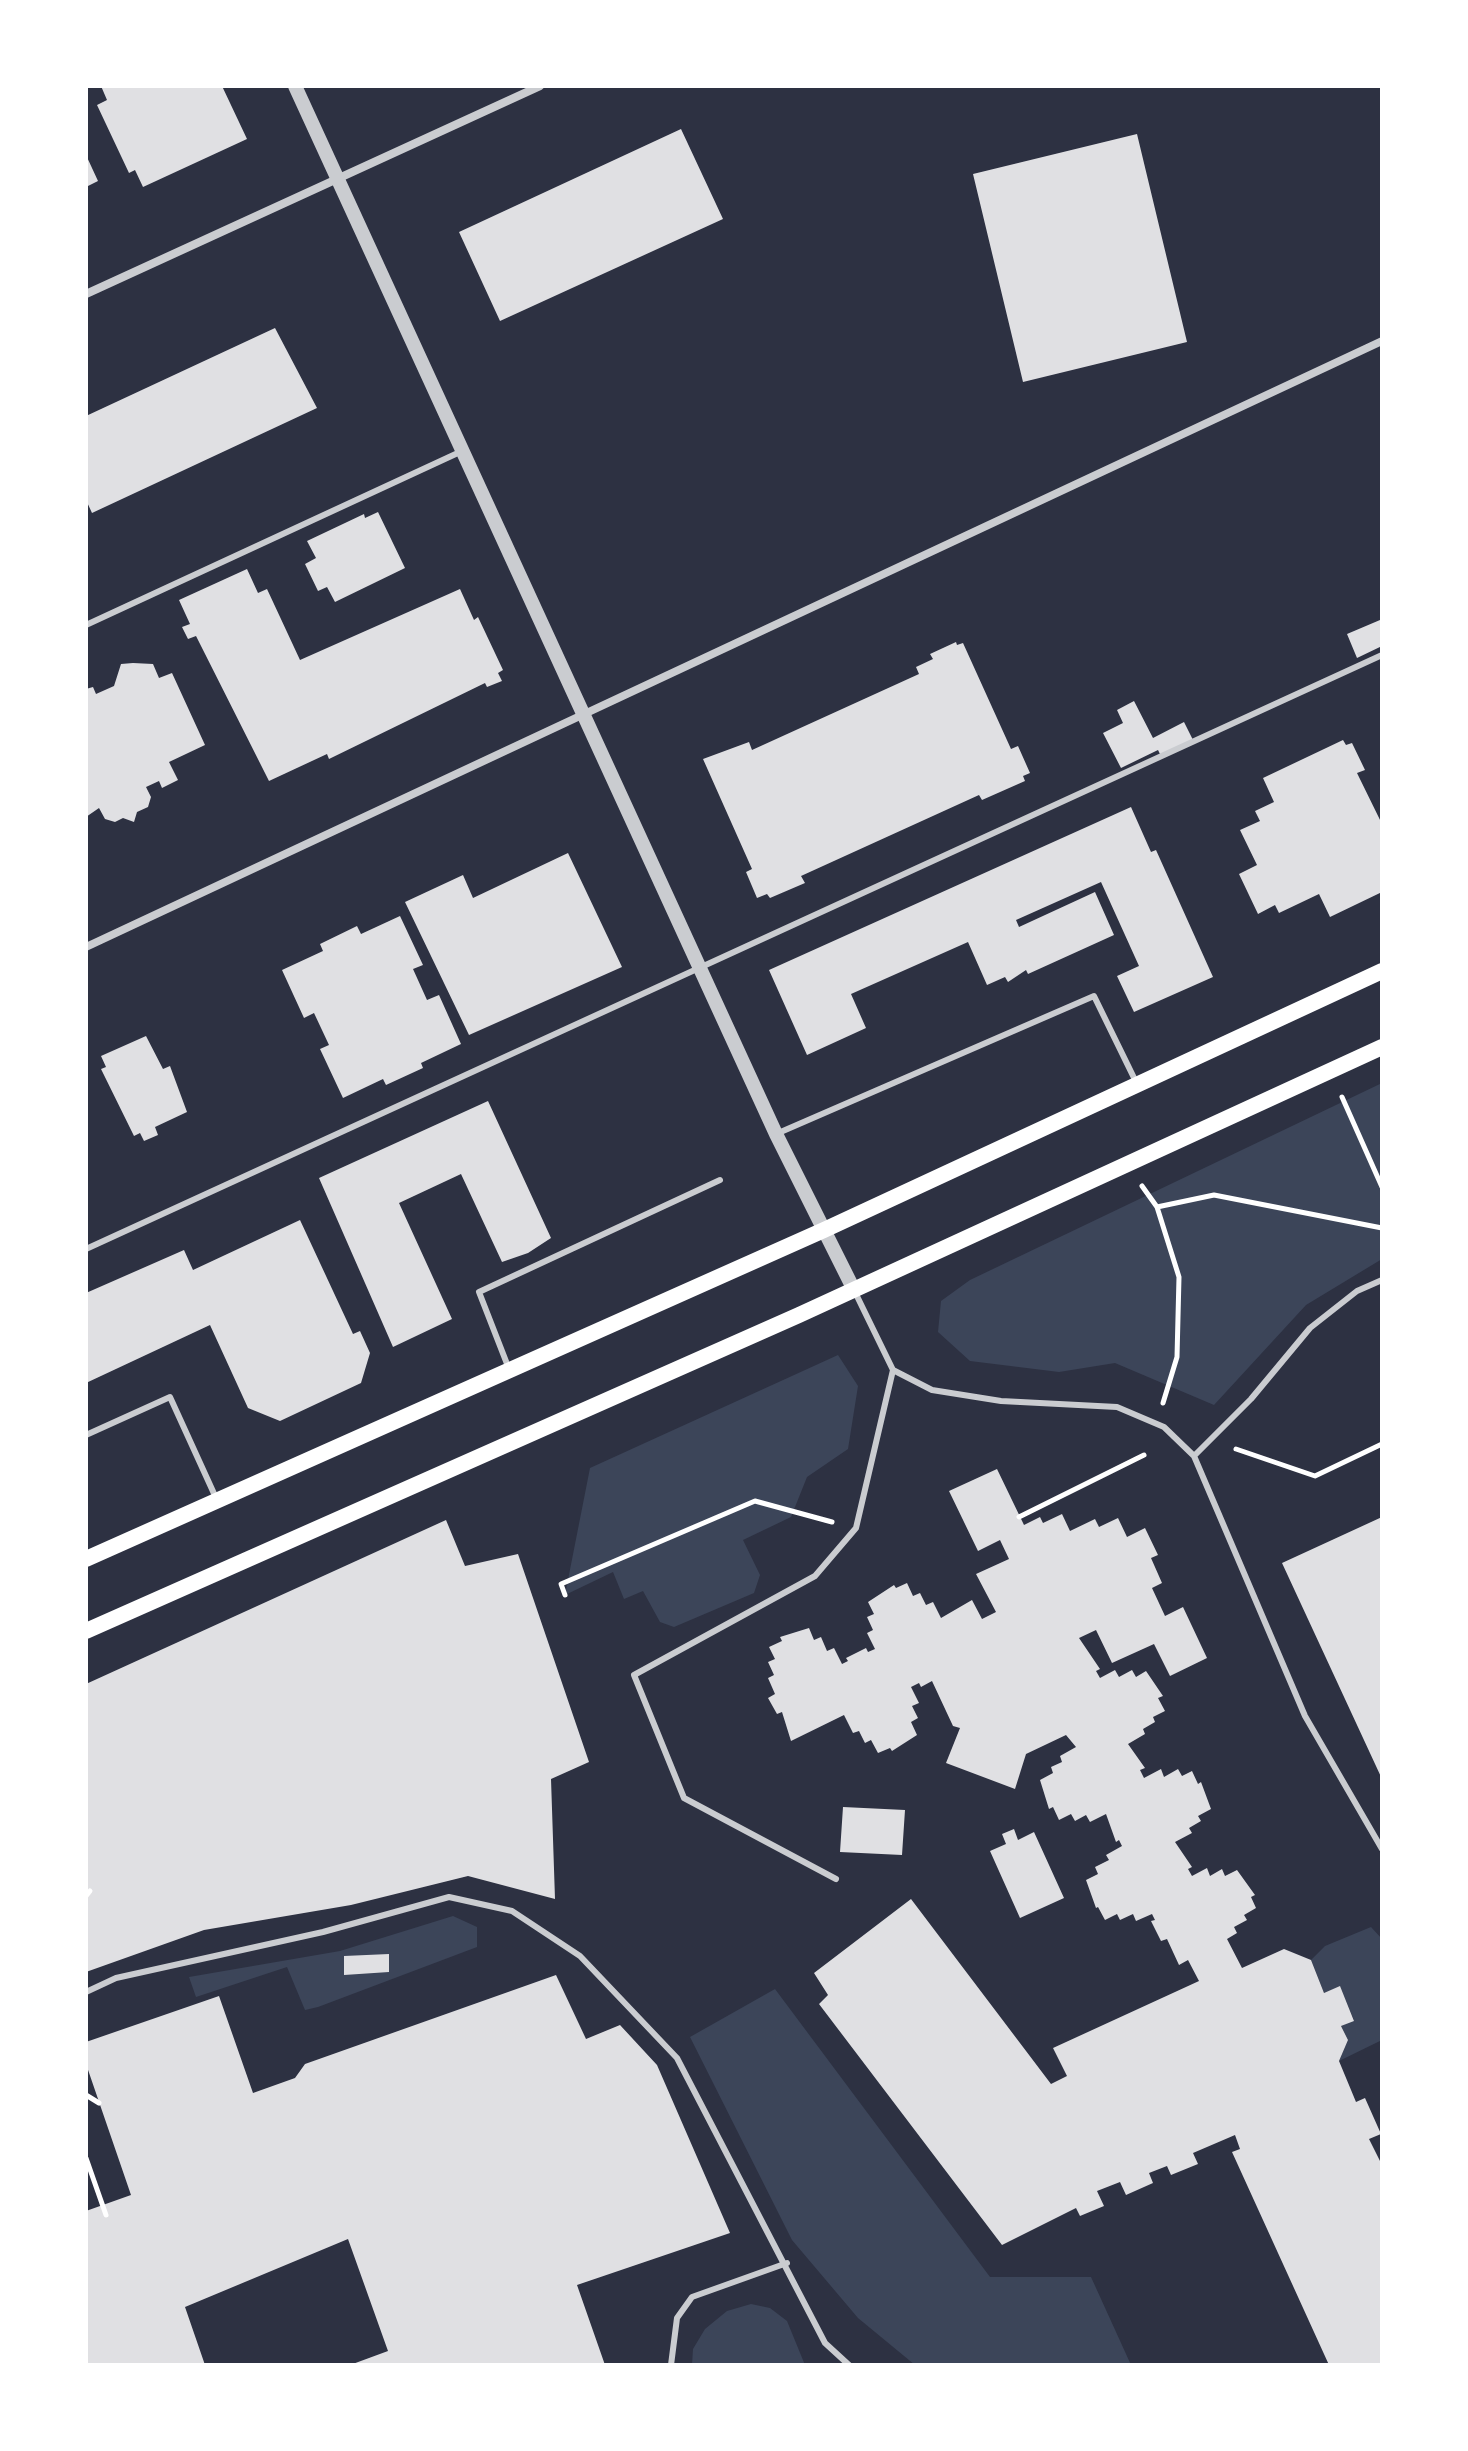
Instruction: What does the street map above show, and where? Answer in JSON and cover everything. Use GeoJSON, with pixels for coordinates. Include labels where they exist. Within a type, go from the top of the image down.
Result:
{"type":"FeatureCollection","features":[{"type":"Feature","properties":{"kind":"main road"},"geometry":{"type":"LineString","coordinates":[[86,1559],[824,1230],[1382,971]]}},
{"type":"Feature","properties":{"kind":"main road"},"geometry":{"type":"LineString","coordinates":[[86,1631],[854,1290],[1382,1047]]}},
{"type":"Feature","properties":{"kind":"street"},"geometry":{"type":"LineString","coordinates":[[295,86],[776,1134],[854,1290]]}},
{"type":"Feature","properties":{"kind":"street"},"geometry":{"type":"LineString","coordinates":[[86,294],[540,86]]}},
{"type":"Feature","properties":{"kind":"street"},"geometry":{"type":"LineString","coordinates":[[86,947],[1382,341]]}},
{"type":"Feature","properties":{"kind":"lane"},"geometry":{"type":"LineString","coordinates":[[86,625],[464,450]]}},
{"type":"Feature","properties":{"kind":"lane"},"geometry":{"type":"LineString","coordinates":[[86,1249],[1382,655]]}},
{"type":"Feature","properties":{"kind":"lane"},"geometry":{"type":"LineString","coordinates":[[776,1134],[1094,996],[1137,1084]]}},
{"type":"Feature","properties":{"kind":"lane"},"geometry":{"type":"LineString","coordinates":[[509,1369],[479,1292],[720,1180]]}},
{"type":"Feature","properties":{"kind":"lane"},"geometry":{"type":"LineString","coordinates":[[1194,1456],[1251,1399],[1310,1328],[1357,1291],[1382,1280]]}},
{"type":"Feature","properties":{"kind":"lane"},"geometry":{"type":"LineString","coordinates":[[854,1290],[893,1370],[932,1390],[1001,1401],[1117,1407],[1164,1427],[1194,1456],[1305,1716],[1382,1849]]}},
{"type":"Feature","properties":{"kind":"lane"},"geometry":{"type":"LineString","coordinates":[[836,1879],[684,1798],[634,1675],[815,1576],[856,1528],[893,1370]]}},
{"type":"Feature","properties":{"kind":"lane"},"geometry":{"type":"LineString","coordinates":[[86,1435],[170,1397],[217,1501]]}},
{"type":"Feature","properties":{"kind":"lane"},"geometry":{"type":"LineString","coordinates":[[86,1992],[116,1978],[323,1932],[449,1897],[512,1911],[580,1956],[677,2058],[787,2263],[825,2343],[849,2365]]}},
{"type":"Feature","properties":{"kind":"lane"},"geometry":{"type":"LineString","coordinates":[[671,2365],[677,2318],[692,2297],[787,2263]]}},
{"type":"Feature","properties":{"kind":"path"},"geometry":{"type":"LineString","coordinates":[[1341,1096],[1382,1187]]}},
{"type":"Feature","properties":{"kind":"path"},"geometry":{"type":"LineString","coordinates":[[1129,1163],[1157,1207],[1179,1277],[1177,1357],[1163,1403]]}},
{"type":"Feature","properties":{"kind":"path"},"geometry":{"type":"LineString","coordinates":[[1157,1207],[1214,1195],[1382,1228]]}},
{"type":"Feature","properties":{"kind":"path"},"geometry":{"type":"LineString","coordinates":[[1236,1449],[1315,1476],[1382,1444]]}},
{"type":"Feature","properties":{"kind":"path"},"geometry":{"type":"LineString","coordinates":[[1019,1517],[1144,1455]]}},
{"type":"Feature","properties":{"kind":"path"},"geometry":{"type":"LineString","coordinates":[[565,1595],[561,1584],[755,1501],[856,1528]]}},
{"type":"Feature","properties":{"kind":"path"},"geometry":{"type":"LineString","coordinates":[[86,2095],[99,2103]]}},
{"type":"Feature","properties":{"kind":"path"},"geometry":{"type":"LineString","coordinates":[[86,2158],[106,2215]]}},
{"type":"Feature","properties":{"kind":"shaded area"},"geometry":{"type":"Polygon","coordinates":[[[1382,1083],[1382,1259],[1306,1305],[1214,1405],[1115,1363],[1059,1372],[970,1361],[938,1332],[941,1301],[970,1280],[1382,1083]]]}},
{"type":"Feature","properties":{"kind":"shaded area"},"geometry":{"type":"Polygon","coordinates":[[[838,1355],[858,1386],[848,1449],[807,1477],[791,1517],[743,1540],[760,1575],[754,1593],[674,1627],[660,1622],[643,1591],[624,1599],[613,1572],[565,1595],[590,1468],[838,1355]]]}},
{"type":"Feature","properties":{"kind":"shaded area"},"geometry":{"type":"Polygon","coordinates":[[[453,1916],[477,1927],[477,1947],[318,2007],[305,2010],[287,1967],[196,1997],[189,1977],[340,1951],[453,1916]]]}},
{"type":"Feature","properties":{"kind":"shaded area"},"geometry":{"type":"Polygon","coordinates":[[[1371,1927],[1382,1939],[1382,2040],[1339,2061],[1348,2040],[1341,2026],[1354,2020],[1340,1987],[1324,1993],[1311,1960],[1325,1946],[1371,1927]]]}},
{"type":"Feature","properties":{"kind":"shaded area"},"geometry":{"type":"Polygon","coordinates":[[[775,1989],[990,2277],[1091,2277],[1131,2365],[915,2365],[858,2318],[792,2240],[690,2037],[775,1989]]]}},
{"type":"Feature","properties":{"kind":"shaded area"},"geometry":{"type":"Polygon","coordinates":[[[751,2304],[770,2308],[787,2321],[805,2365],[692,2365],[693,2349],[705,2329],[727,2311],[751,2304]]]}},
{"type":"Feature","properties":{"kind":"building"},"geometry":{"type":"Polygon","coordinates":[[[101,86],[222,86],[247,139],[143,187],[135,170],[129,173],[97,105],[107,100],[101,86]]]}},
{"type":"Feature","properties":{"kind":"building"},"geometry":{"type":"Polygon","coordinates":[[[681,129],[723,219],[500,321],[459,232],[681,129]]]}},
{"type":"Feature","properties":{"kind":"building"},"geometry":{"type":"Polygon","coordinates":[[[1137,134],[1187,342],[1023,382],[973,174],[1137,134]]]}},
{"type":"Feature","properties":{"kind":"building"},"geometry":{"type":"Polygon","coordinates":[[[86,155],[98,181],[86,187],[86,155]]]}},
{"type":"Feature","properties":{"kind":"building"},"geometry":{"type":"Polygon","coordinates":[[[275,328],[317,408],[92,513],[86,500],[86,416],[275,328]]]}},
{"type":"Feature","properties":{"kind":"building"},"geometry":{"type":"Polygon","coordinates":[[[378,512],[405,568],[335,602],[327,587],[318,591],[305,564],[316,558],[307,541],[364,514],[365,518],[378,512]]]}},
{"type":"Feature","properties":{"kind":"building"},"geometry":{"type":"Polygon","coordinates":[[[247,569],[258,593],[267,589],[300,660],[460,589],[474,620],[478,617],[503,670],[498,673],[502,681],[487,687],[485,683],[329,759],[327,754],[269,781],[196,636],[188,639],[182,627],[190,624],[179,600],[247,569]]]}},
{"type":"Feature","properties":{"kind":"building"},"geometry":{"type":"Polygon","coordinates":[[[1380,620],[1382,646],[1357,658],[1347,634],[1380,620]]]}},
{"type":"Feature","properties":{"kind":"building"},"geometry":{"type":"Polygon","coordinates":[[[956,642],[957,645],[963,643],[1011,749],[1018,746],[1030,773],[1023,776],[1025,781],[982,800],[979,795],[801,876],[805,883],[770,898],[767,894],[757,898],[746,872],[752,869],[703,759],[749,742],[752,750],[919,674],[916,667],[933,659],[930,654],[956,642]]]}},
{"type":"Feature","properties":{"kind":"building"},"geometry":{"type":"Polygon","coordinates":[[[121,664],[153,664],[159,678],[172,673],[205,745],[169,762],[178,780],[162,788],[159,781],[146,787],[151,797],[148,807],[137,812],[134,822],[123,818],[115,822],[105,819],[99,808],[86,817],[86,689],[93,687],[96,694],[114,686],[121,664]]]}},
{"type":"Feature","properties":{"kind":"building"},"geometry":{"type":"Polygon","coordinates":[[[1134,701],[1153,738],[1184,722],[1193,740],[1161,756],[1158,750],[1121,768],[1103,733],[1123,723],[1117,710],[1134,701]]]}},
{"type":"Feature","properties":{"kind":"building"},"geometry":{"type":"Polygon","coordinates":[[[1343,740],[1346,745],[1352,743],[1365,770],[1357,773],[1382,824],[1382,892],[1330,917],[1319,894],[1279,913],[1275,905],[1258,914],[1239,874],[1257,865],[1240,830],[1260,821],[1255,811],[1274,802],[1263,778],[1343,740]]]}},
{"type":"Feature","properties":{"kind":"building"},"geometry":{"type":"Polygon","coordinates":[[[1131,807],[1151,852],[1156,850],[1213,977],[1134,1012],[1117,976],[1139,966],[1101,882],[1016,920],[1019,927],[1095,892],[1114,935],[1028,974],[1026,970],[1008,982],[1005,977],[987,985],[968,942],[851,994],[866,1028],[807,1055],[769,970],[1131,807]]]}},
{"type":"Feature","properties":{"kind":"building"},"geometry":{"type":"Polygon","coordinates":[[[568,853],[622,967],[469,1035],[405,902],[463,875],[473,898],[568,853]]]}},
{"type":"Feature","properties":{"kind":"building"},"geometry":{"type":"Polygon","coordinates":[[[400,916],[423,965],[413,969],[427,1000],[439,995],[461,1044],[421,1063],[423,1068],[386,1085],[383,1079],[343,1098],[320,1049],[329,1045],[314,1013],[304,1018],[282,970],[323,951],[320,944],[357,926],[361,934],[400,916]]]}},
{"type":"Feature","properties":{"kind":"building"},"geometry":{"type":"Polygon","coordinates":[[[146,1036],[163,1069],[170,1066],[187,1112],[155,1127],[158,1135],[144,1141],[140,1133],[134,1136],[101,1069],[106,1067],[101,1056],[146,1036]]]}},
{"type":"Feature","properties":{"kind":"building"},"geometry":{"type":"Polygon","coordinates":[[[488,1101],[551,1238],[528,1253],[502,1262],[461,1174],[399,1203],[452,1319],[393,1347],[319,1178],[488,1101]]]}},
{"type":"Feature","properties":{"kind":"building"},"geometry":{"type":"Polygon","coordinates":[[[300,1220],[353,1334],[360,1331],[370,1353],[361,1383],[280,1421],[248,1408],[210,1325],[86,1383],[86,1293],[184,1250],[193,1270],[300,1220]]]}},
{"type":"Feature","properties":{"kind":"building"},"geometry":{"type":"Polygon","coordinates":[[[997,1469],[1024,1525],[1040,1517],[1043,1523],[1062,1514],[1070,1531],[1095,1519],[1099,1527],[1118,1518],[1127,1537],[1145,1528],[1158,1555],[1151,1558],[1162,1583],[1152,1588],[1165,1616],[1183,1607],[1207,1658],[1170,1676],[1154,1644],[1112,1663],[1096,1630],[1079,1638],[1100,1669],[1096,1671],[1100,1678],[1115,1670],[1119,1677],[1132,1670],[1136,1677],[1146,1671],[1163,1696],[1158,1698],[1165,1711],[1153,1717],[1155,1722],[1143,1729],[1145,1734],[1128,1744],[1145,1768],[1140,1770],[1144,1778],[1161,1769],[1164,1777],[1178,1769],[1182,1776],[1192,1771],[1198,1784],[1201,1782],[1211,1809],[1198,1816],[1201,1821],[1189,1828],[1192,1833],[1175,1842],[1192,1867],[1188,1869],[1192,1876],[1207,1868],[1210,1876],[1222,1869],[1225,1876],[1237,1870],[1255,1895],[1251,1897],[1256,1908],[1244,1915],[1247,1920],[1234,1927],[1237,1933],[1227,1939],[1242,1968],[1284,1949],[1311,1960],[1324,1993],[1340,1986],[1354,2021],[1341,2026],[1348,2040],[1339,2061],[1356,2102],[1365,2098],[1381,2134],[1369,2139],[1382,2165],[1382,2365],[1329,2365],[1232,2152],[1240,2149],[1235,2135],[1193,2153],[1198,2164],[1171,2175],[1167,2166],[1149,2173],[1153,2183],[1126,2195],[1120,2182],[1097,2191],[1104,2206],[1080,2216],[1076,2208],[1002,2245],[819,2004],[828,1995],[814,1973],[911,1899],[1051,2084],[1067,2076],[1053,2048],[1199,1981],[1188,1960],[1179,1965],[1167,1939],[1161,1941],[1151,1921],[1155,1920],[1152,1914],[1136,1921],[1133,1914],[1120,1920],[1117,1914],[1105,1920],[1096,1908],[1086,1880],[1098,1874],[1095,1867],[1109,1860],[1106,1855],[1122,1846],[1119,1840],[1116,1842],[1106,1814],[1090,1822],[1086,1815],[1075,1821],[1071,1814],[1059,1820],[1053,1807],[1049,1809],[1040,1780],[1053,1773],[1051,1767],[1062,1762],[1060,1756],[1076,1747],[1066,1735],[1026,1754],[1015,1789],[946,1763],[960,1728],[953,1726],[932,1681],[921,1687],[919,1683],[911,1687],[919,1703],[912,1706],[918,1718],[911,1722],[917,1735],[892,1751],[890,1748],[878,1753],[871,1740],[865,1743],[859,1731],[853,1733],[844,1715],[791,1741],[782,1712],[777,1714],[768,1698],[775,1694],[768,1678],[774,1675],[768,1662],[775,1659],[769,1647],[782,1641],[780,1637],[809,1628],[814,1640],[821,1637],[827,1651],[834,1648],[842,1664],[848,1661],[846,1658],[866,1648],[868,1652],[875,1649],[867,1633],[873,1630],[867,1617],[874,1614],[868,1602],[894,1585],[896,1588],[907,1583],[913,1596],[920,1593],[926,1605],[933,1602],[941,1618],[972,1600],[982,1619],[996,1612],[976,1574],[1009,1559],[1000,1540],[978,1551],[949,1491],[997,1469]]]}},
{"type":"Feature","properties":{"kind":"building"},"geometry":{"type":"Polygon","coordinates":[[[1382,1517],[1382,1779],[1282,1563],[1382,1517]]]}},
{"type":"Feature","properties":{"kind":"building"},"geometry":{"type":"Polygon","coordinates":[[[446,1520],[465,1566],[518,1554],[589,1762],[551,1779],[555,1899],[468,1876],[351,1905],[204,1930],[86,1972],[86,1684],[446,1520]]]}},
{"type":"Feature","properties":{"kind":"building"},"geometry":{"type":"Polygon","coordinates":[[[843,1807],[905,1810],[902,1855],[840,1852],[843,1807]]]}},
{"type":"Feature","properties":{"kind":"building"},"geometry":{"type":"Polygon","coordinates":[[[1014,1829],[1018,1840],[1034,1832],[1064,1898],[1020,1918],[990,1851],[1006,1844],[1002,1834],[1014,1829]]]}},
{"type":"Feature","properties":{"kind":"building"},"geometry":{"type":"Polygon","coordinates":[[[389,1954],[389,1972],[344,1975],[344,1956],[389,1954]]]}},
{"type":"Feature","properties":{"kind":"building"},"geometry":{"type":"Polygon","coordinates":[[[556,1975],[586,2039],[620,2025],[657,2065],[730,2233],[577,2285],[605,2365],[350,2365],[388,2351],[348,2239],[185,2307],[205,2365],[86,2365],[86,2211],[131,2195],[86,2064],[86,2042],[219,1996],[253,2093],[295,2078],[305,2064],[556,1975]]]}}]}
